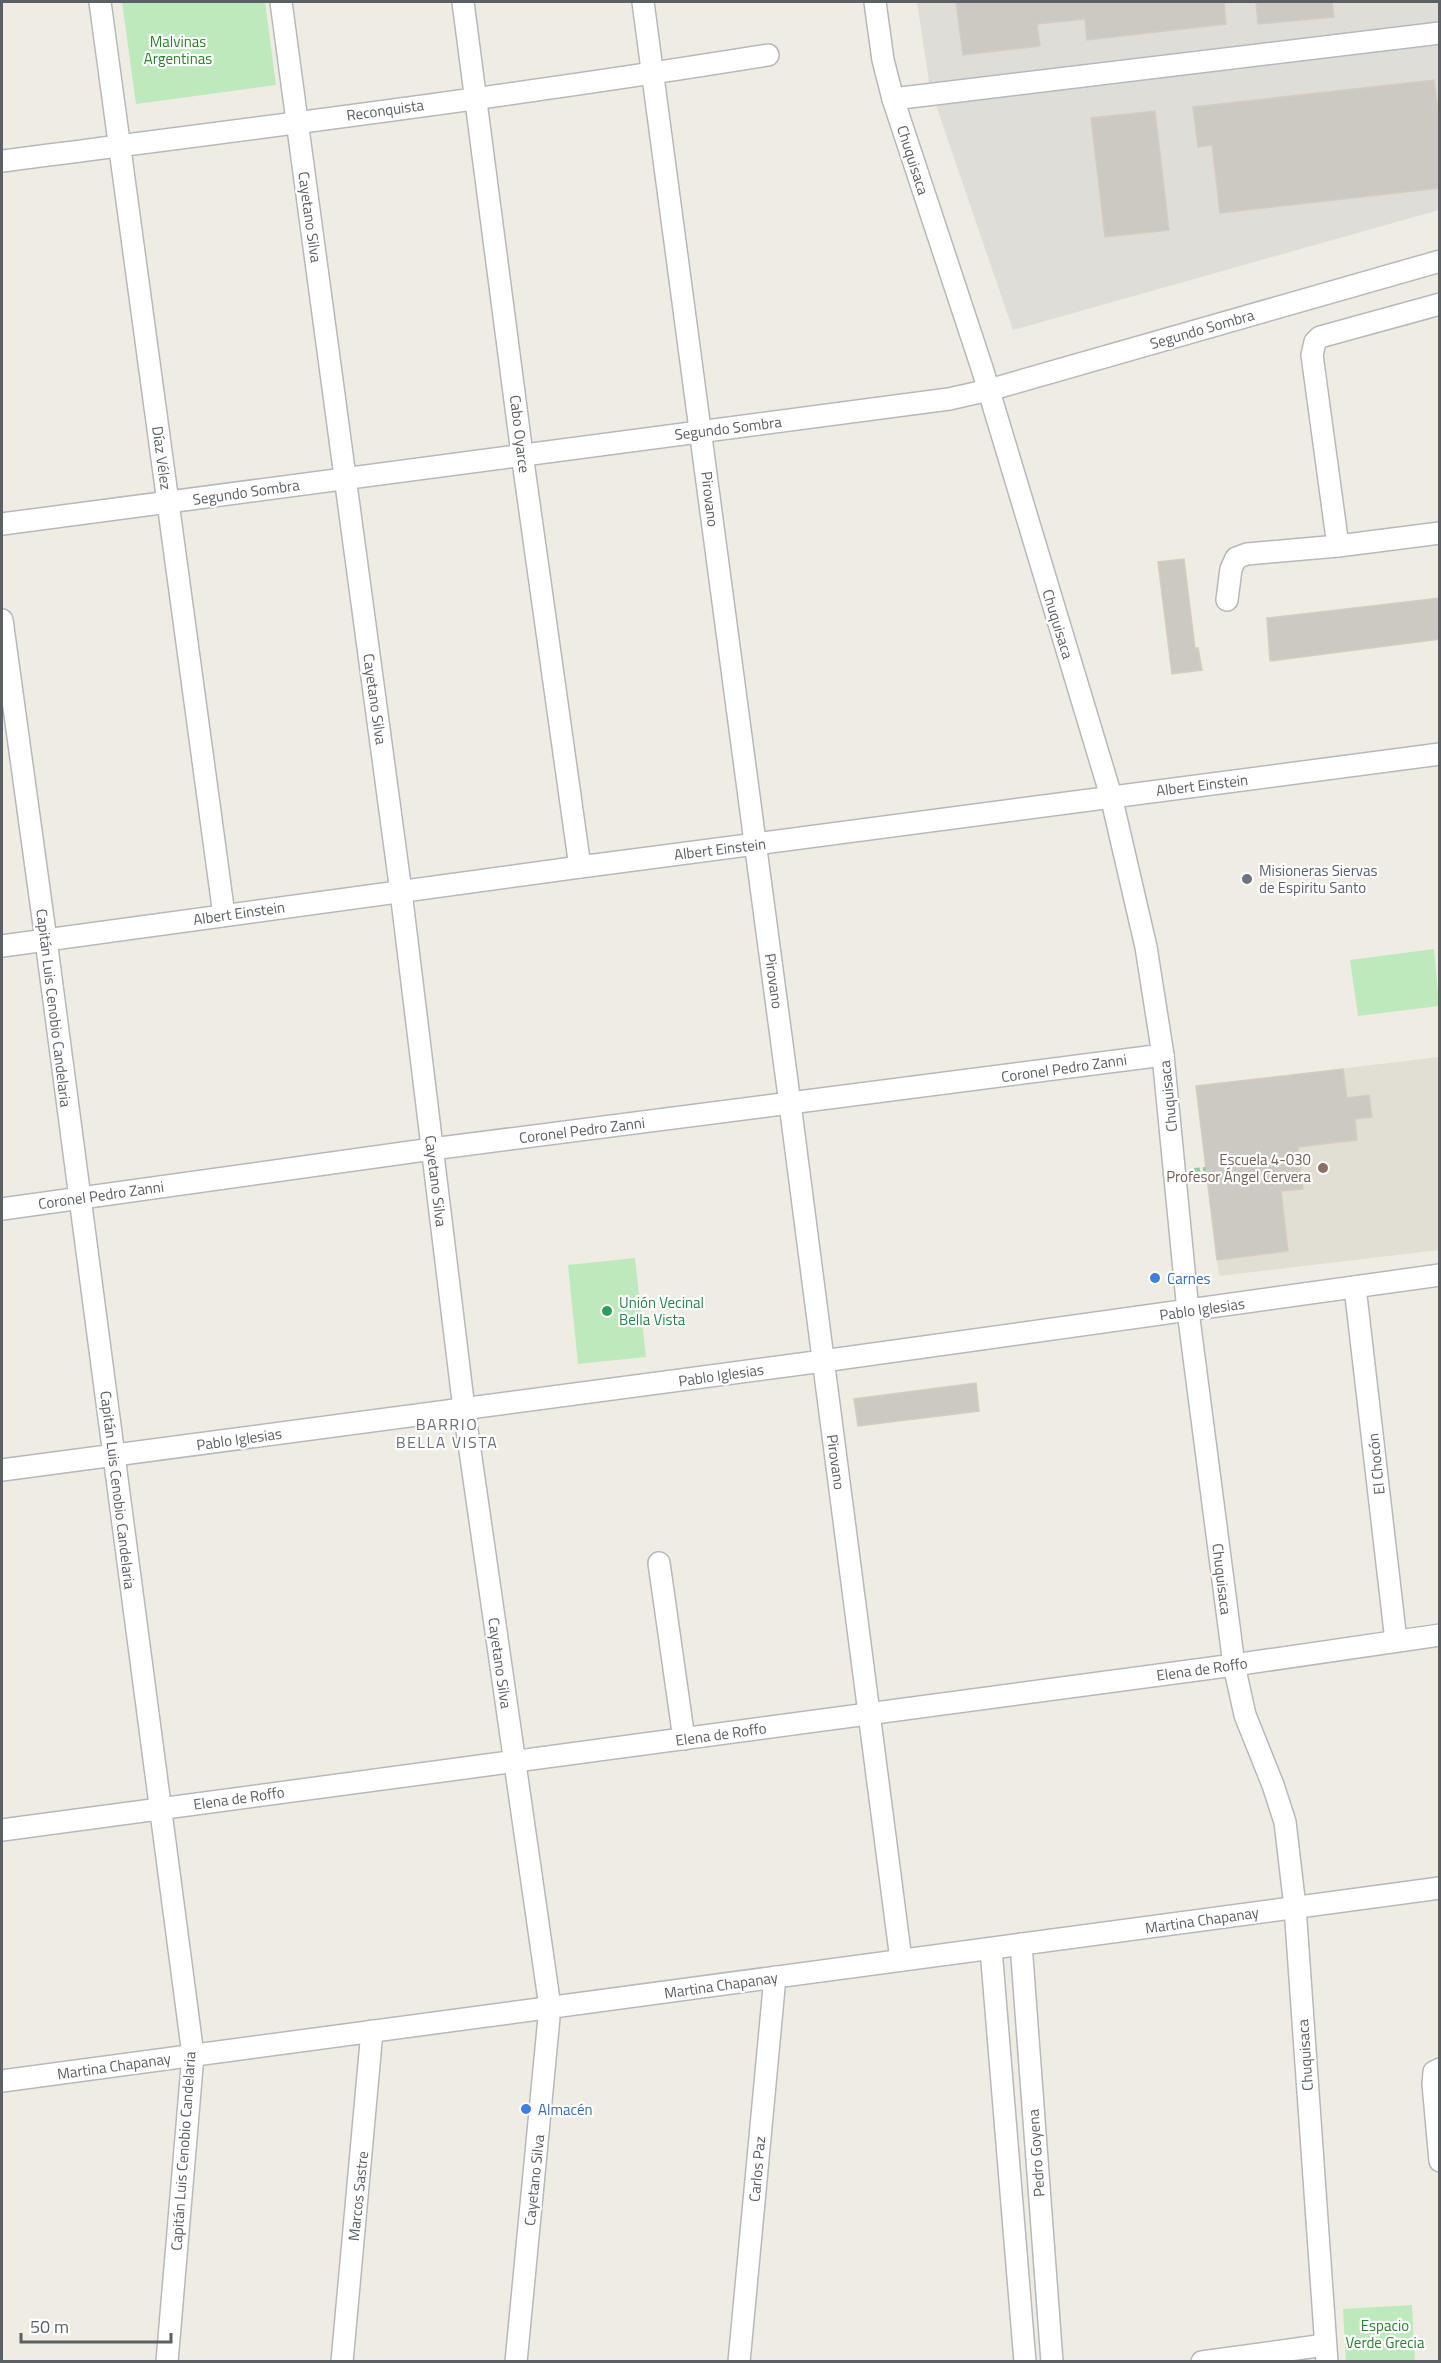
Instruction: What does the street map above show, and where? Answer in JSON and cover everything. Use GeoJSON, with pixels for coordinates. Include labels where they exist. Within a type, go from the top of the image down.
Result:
{"type":"FeatureCollection","features":[{"type":"Feature","properties":{"kind":"street","name":"Díaz Vélez"},"geometry":{"type":"LineString","coordinates":[[100,2],[224,915]]}},
{"type":"Feature","properties":{"kind":"street","name":"Cayetano Silva"},"geometry":{"type":"LineString","coordinates":[[281,2],[401,892],[464,1408],[550,2007],[516,2361]]}},
{"type":"Feature","properties":{"kind":"street","name":"Cabo Oyarce"},"geometry":{"type":"LineString","coordinates":[[463,2],[522,454],[580,867]]}},
{"type":"Feature","properties":{"kind":"street","name":"Pirovano"},"geometry":{"type":"LineString","coordinates":[[643,2],[901,1960]]}},
{"type":"Feature","properties":{"kind":"street","name":"Chuquisaca"},"geometry":{"type":"LineString","coordinates":[[875,2],[883,60],[893,99],[988,390],[1111,796],[1146,947],[1163,1055],[1188,1311],[1234,1665],[1248,1724],[1281,1808],[1295,1907],[1326,2353]]}},
{"type":"Feature","properties":{"kind":"street"},"geometry":{"type":"LineString","coordinates":[[893,99],[1440,33]]}},
{"type":"Feature","properties":{"kind":"street","name":"Reconquista"},"geometry":{"type":"LineString","coordinates":[[2,161],[298,123],[652,74],[768,55]]}},
{"type":"Feature","properties":{"kind":"street","name":"Segundo Sombra"},"geometry":{"type":"LineString","coordinates":[[2,524],[950,399],[1440,261]]}},
{"type":"Feature","properties":{"kind":"street"},"geometry":{"type":"LineString","coordinates":[[1338,546],[1312,355],[1315,342],[1320,337],[1440,304]]}},
{"type":"Feature","properties":{"kind":"street"},"geometry":{"type":"LineString","coordinates":[[1227,600],[1231,569],[1236,558],[1248,554],[1338,546],[1440,533]]}},
{"type":"Feature","properties":{"kind":"street","name":"Capitán Luis Cenobio Candelaria"},"geometry":{"type":"LineString","coordinates":[[2,620],[10,735],[46,940],[193,2055],[167,2361]]}},
{"type":"Feature","properties":{"kind":"street","name":"Albert Einstein"},"geometry":{"type":"LineString","coordinates":[[2,946],[1111,796],[1440,754]]}},
{"type":"Feature","properties":{"kind":"street","name":"Coronel Pedro Zanni"},"geometry":{"type":"LineString","coordinates":[[2,1209],[432,1149],[1163,1055]]}},
{"type":"Feature","properties":{"kind":"street","name":"Pablo Iglesias"},"geometry":{"type":"LineString","coordinates":[[2,1470],[823,1361],[1440,1275]]}},
{"type":"Feature","properties":{"kind":"street","name":"El Chocón"},"geometry":{"type":"LineString","coordinates":[[1355,1287],[1396,1641]]}},
{"type":"Feature","properties":{"kind":"street"},"geometry":{"type":"LineString","coordinates":[[659,1563],[684,1739]]}},
{"type":"Feature","properties":{"kind":"street","name":"Elena de Roffo"},"geometry":{"type":"LineString","coordinates":[[2,1830],[1234,1665],[1440,1635]]}},
{"type":"Feature","properties":{"kind":"street","name":"Martina Chapanay"},"geometry":{"type":"LineString","coordinates":[[2,2081],[1440,1888]]}},
{"type":"Feature","properties":{"kind":"street","name":"Pedro Goyena"},"geometry":{"type":"LineString","coordinates":[[1021,1944],[1052,2361]]}},
{"type":"Feature","properties":{"kind":"street","name":"Pedro Goyena"},"geometry":{"type":"LineString","coordinates":[[991,1949],[1025,2361]]}},
{"type":"Feature","properties":{"kind":"street","name":"Carlos Paz"},"geometry":{"type":"LineString","coordinates":[[739,2361],[775,1977]]}},
{"type":"Feature","properties":{"kind":"street","name":"Marcos Sastre"},"geometry":{"type":"LineString","coordinates":[[342,2361],[372,2031]]}},
{"type":"Feature","properties":{"kind":"street"},"geometry":{"type":"LineString","coordinates":[[1440,2069],[1434,2072],[1433,2084],[1440,2161]]}},
{"type":"Feature","properties":{"kind":"street"},"geometry":{"type":"LineString","coordinates":[[1202,2361],[1326,2353]]}},
{"type":"Feature","properties":{"kind":"shaded area"},"geometry":{"type":"Polygon","coordinates":[[[917,2],[1439,2],[1439,210],[1013,330],[930,88],[917,2]]]}},
{"type":"Feature","properties":{"kind":"shaded area","name":"Escuela 4-030 Profesor Ángel Cervera"},"geometry":{"type":"Polygon","coordinates":[[[1439,1057],[1439,1250],[1219,1276],[1196,1086],[1439,1057]]]}},
{"type":"Feature","properties":{"kind":"green space","name":"Malvinas Argentinas"},"geometry":{"type":"Polygon","coordinates":[[[122,2],[265,2],[276,85],[136,104],[122,2]]]}},
{"type":"Feature","properties":{"kind":"green space"},"geometry":{"type":"Polygon","coordinates":[[[1434,949],[1439,1006],[1358,1016],[1350,960],[1434,949]]]}},
{"type":"Feature","properties":{"kind":"green space","name":"Unión Vecinal Bella Vista"},"geometry":{"type":"Polygon","coordinates":[[[635,1258],[646,1357],[578,1364],[568,1265],[635,1258]]]}},
{"type":"Feature","properties":{"kind":"green space","name":"Espacio Verde Grecia"},"geometry":{"type":"Polygon","coordinates":[[[1412,2305],[1415,2361],[1346,2361],[1343,2309],[1412,2305]]]}},
{"type":"Feature","properties":{"kind":"building"},"geometry":{"type":"Polygon","coordinates":[[[956,2],[1224,2],[1226,24],[1087,40],[1085,19],[1037,24],[1040,46],[963,55],[956,2]]]}},
{"type":"Feature","properties":{"kind":"building"},"geometry":{"type":"Polygon","coordinates":[[[1256,2],[1332,2],[1334,17],[1258,24],[1256,2]]]}},
{"type":"Feature","properties":{"kind":"building"},"geometry":{"type":"Polygon","coordinates":[[[1434,80],[1440,123],[1440,188],[1220,213],[1212,145],[1198,147],[1193,107],[1434,80]]]}},
{"type":"Feature","properties":{"kind":"building"},"geometry":{"type":"Polygon","coordinates":[[[1155,111],[1169,230],[1105,237],[1091,118],[1155,111]]]}},
{"type":"Feature","properties":{"kind":"building"},"geometry":{"type":"Polygon","coordinates":[[[1184,559],[1195,648],[1198,648],[1202,670],[1172,674],[1158,562],[1184,559]]]}},
{"type":"Feature","properties":{"kind":"building"},"geometry":{"type":"Polygon","coordinates":[[[1440,598],[1440,639],[1270,661],[1267,618],[1440,598]]]}},
{"type":"Feature","properties":{"kind":"building"},"geometry":{"type":"Polygon","coordinates":[[[1343,1069],[1347,1098],[1369,1095],[1372,1117],[1355,1119],[1357,1140],[1298,1147],[1303,1189],[1281,1191],[1288,1251],[1217,1260],[1196,1086],[1343,1069]]]}},
{"type":"Feature","properties":{"kind":"building"},"geometry":{"type":"Polygon","coordinates":[[[976,1383],[979,1411],[858,1426],[854,1399],[976,1383]]]}},
{"type":"Feature","properties":{"kind":"place","name":"Misioneras Siervas de Espiritu Santo"},"geometry":{"type":"Point","coordinates":[1247,879]}},
{"type":"Feature","properties":{"kind":"place","name":"Escuela 4-030 Profesor Ángel Cervera"},"geometry":{"type":"Point","coordinates":[1323,1168]}},
{"type":"Feature","properties":{"kind":"place","name":"Carnes"},"geometry":{"type":"Point","coordinates":[1155,1278]}},
{"type":"Feature","properties":{"kind":"place","name":"Unión Vecinal Bella Vista"},"geometry":{"type":"Point","coordinates":[607,1311]}},
{"type":"Feature","properties":{"kind":"place","name":"Almacén"},"geometry":{"type":"Point","coordinates":[526,2109]}},
{"type":"Feature","properties":{"kind":"district","name":"BARRIO BELLA VISTA"},"geometry":{"type":"Point","coordinates":[447,1433]}}]}
